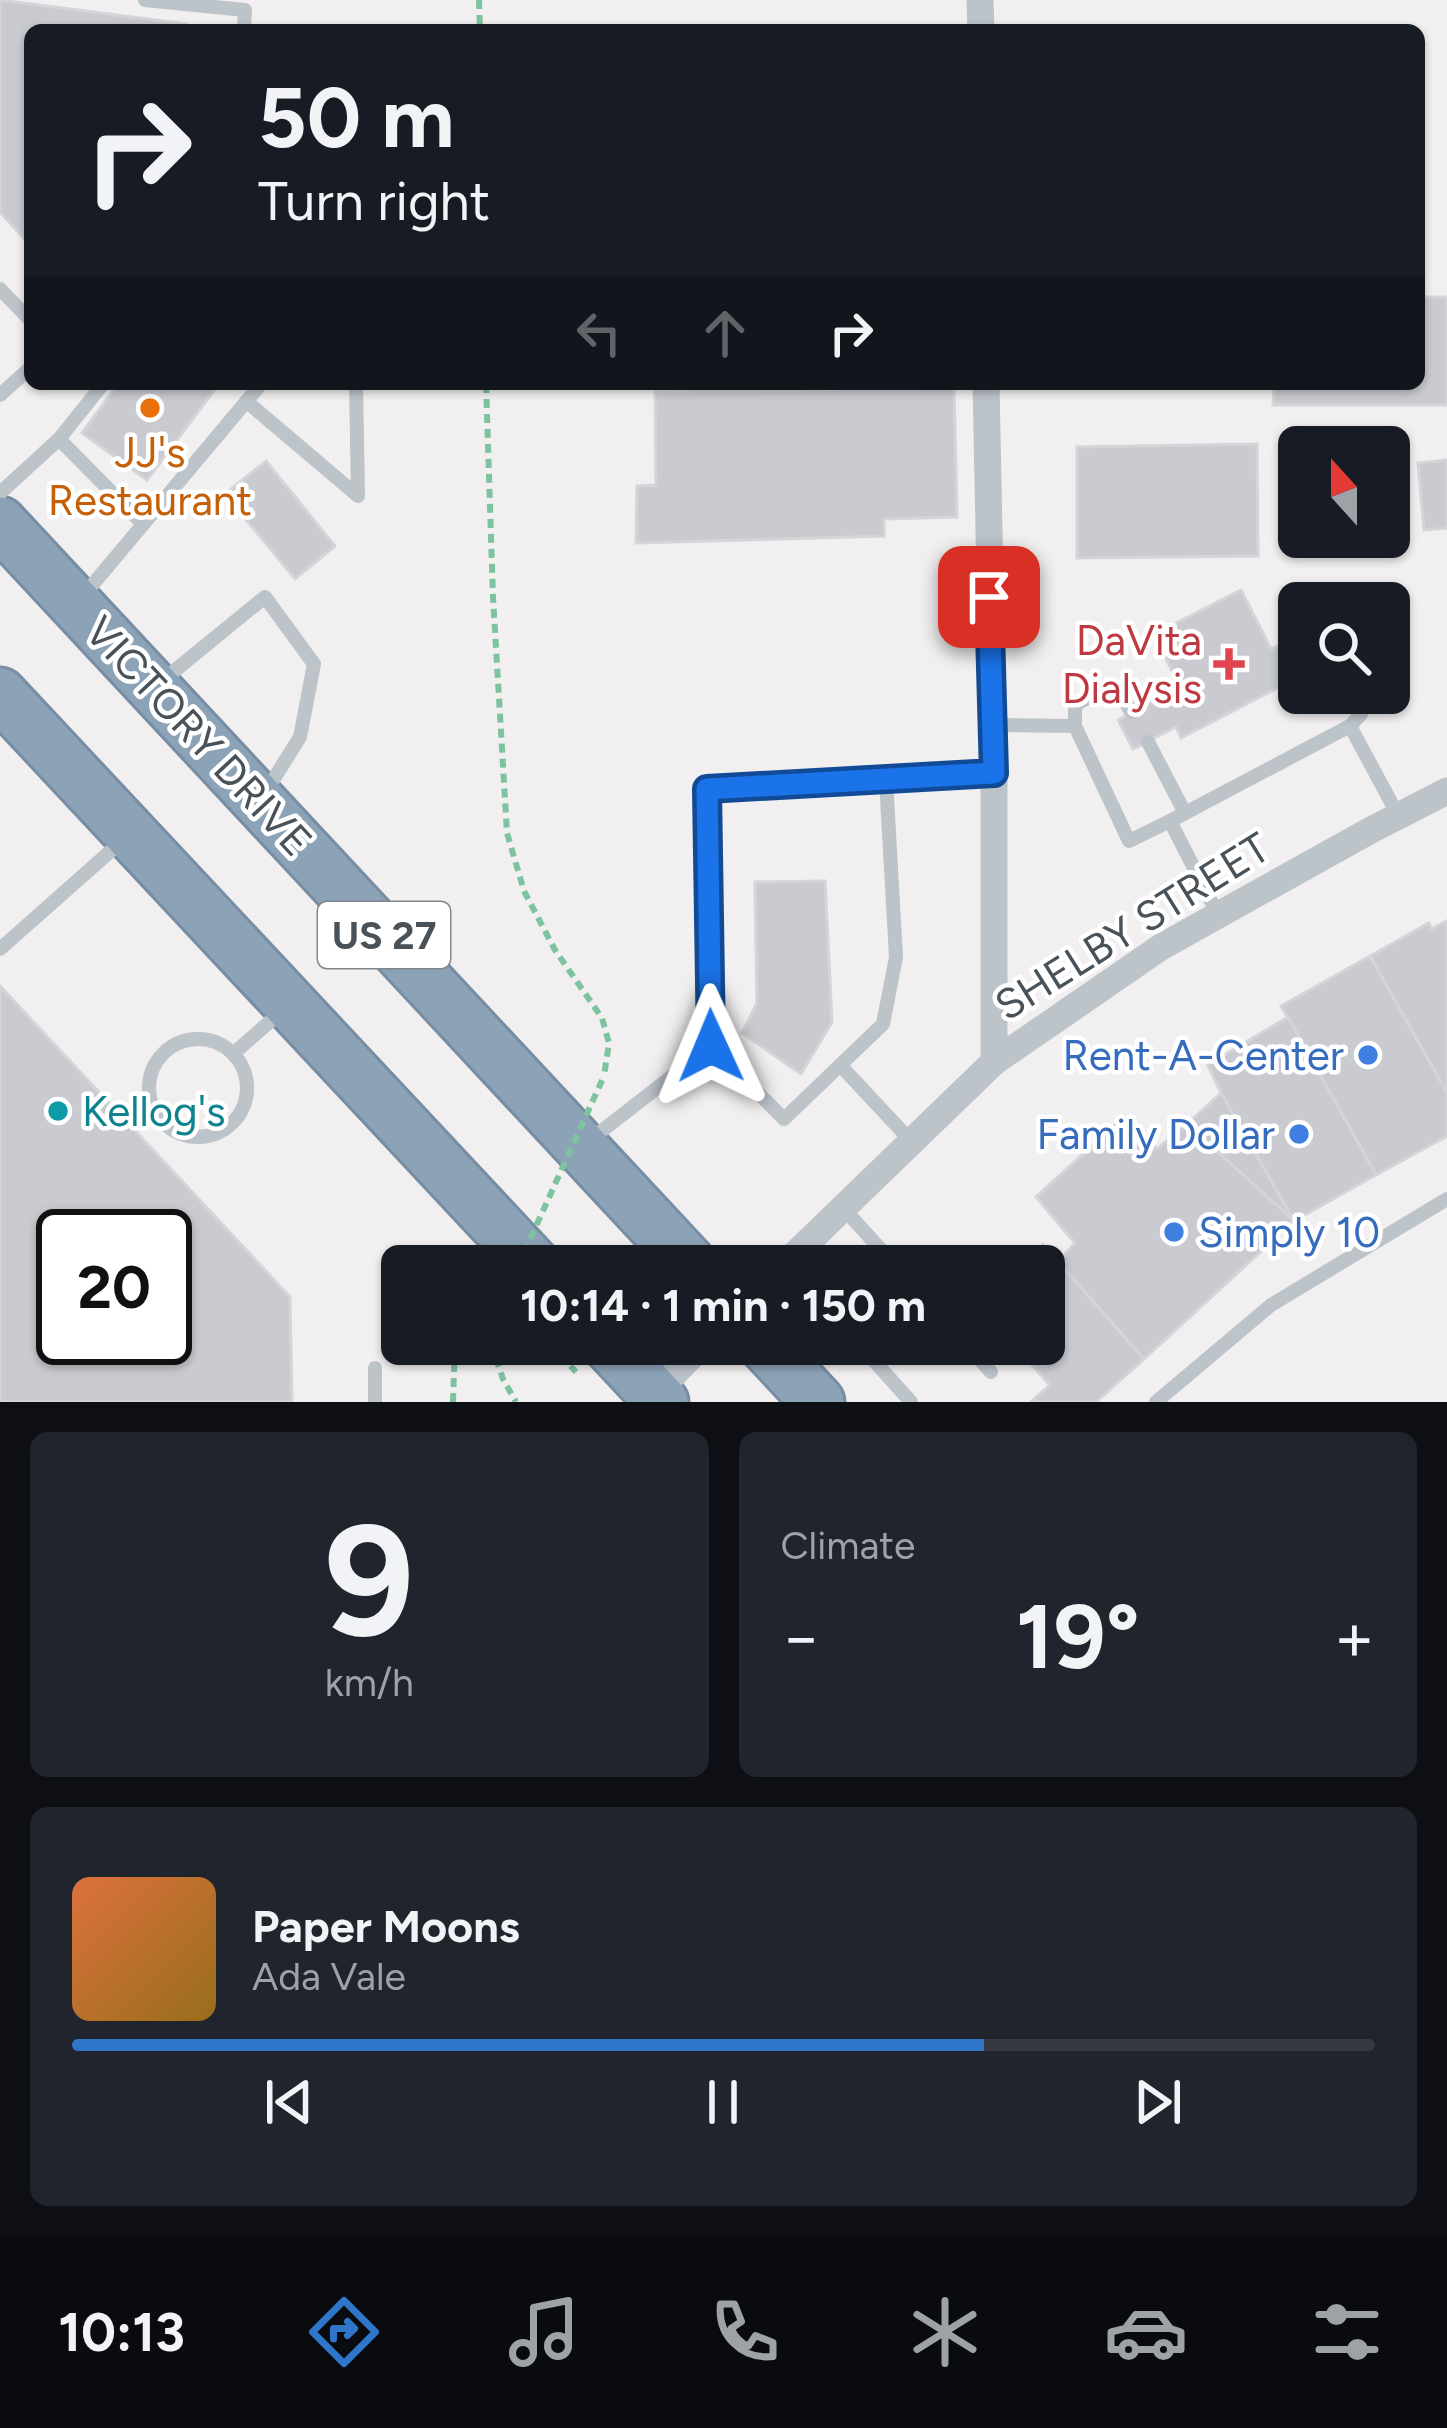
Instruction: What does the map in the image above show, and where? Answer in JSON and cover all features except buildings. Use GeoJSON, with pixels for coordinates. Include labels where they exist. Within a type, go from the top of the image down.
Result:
{"type":"FeatureCollection","features":[{"type":"Feature","properties":{"kind":"highway","name":"VICTORY DRIVE"},"geometry":{"type":"LineString","coordinates":[[0,523],[672,1245]]}},
{"type":"Feature","properties":{"kind":"highway","name":"US 27"},"geometry":{"type":"LineString","coordinates":[[0,694],[515,1245]]}},
{"type":"Feature","properties":{"kind":"highway"},"geometry":{"type":"LineString","coordinates":[[627,1365],[658,1398]]}},
{"type":"Feature","properties":{"kind":"highway"},"geometry":{"type":"LineString","coordinates":[[784,1365],[818,1402]]}},
{"type":"Feature","properties":{"kind":"street"},"geometry":{"type":"LineString","coordinates":[[986,390],[994,1062]]}},
{"type":"Feature","properties":{"kind":"street","name":"SHELBY STREET"},"geometry":{"type":"LineString","coordinates":[[807,1245],[994,1062],[1161,946],[1447,791]]}},
{"type":"Feature","properties":{"kind":"street"},"geometry":{"type":"LineString","coordinates":[[658,1398],[686,1365]]}},
{"type":"Feature","properties":{"kind":"lane"},"geometry":{"type":"LineString","coordinates":[[146,0],[245,10],[244,24]]}},
{"type":"Feature","properties":{"kind":"lane"},"geometry":{"type":"LineString","coordinates":[[0,289],[24,314]]}},
{"type":"Feature","properties":{"kind":"lane"},"geometry":{"type":"LineString","coordinates":[[0,395],[24,373]]}},
{"type":"Feature","properties":{"kind":"lane"},"geometry":{"type":"LineString","coordinates":[[0,493],[59,440],[98,390]]}},
{"type":"Feature","properties":{"kind":"lane"},"geometry":{"type":"LineString","coordinates":[[76,604],[256,390]]}},
{"type":"Feature","properties":{"kind":"lane"},"geometry":{"type":"LineString","coordinates":[[246,401],[358,496],[356,390]]}},
{"type":"Feature","properties":{"kind":"lane"},"geometry":{"type":"LineString","coordinates":[[59,440],[143,524]]}},
{"type":"Feature","properties":{"kind":"lane"},"geometry":{"type":"LineString","coordinates":[[154,688],[265,597],[314,664],[300,736],[259,801]]}},
{"type":"Feature","properties":{"kind":"lane"},"geometry":{"type":"LineString","coordinates":[[1131,712],[1122,696],[1103,689],[1075,705],[1075,726],[1129,841],[1350,726],[1361,714]]}},
{"type":"Feature","properties":{"kind":"lane"},"geometry":{"type":"LineString","coordinates":[[991,725],[1075,726]]}},
{"type":"Feature","properties":{"kind":"lane"},"geometry":{"type":"LineString","coordinates":[[1350,726],[1399,818]]}},
{"type":"Feature","properties":{"kind":"lane"},"geometry":{"type":"LineString","coordinates":[[1148,742],[1185,813]]}},
{"type":"Feature","properties":{"kind":"lane"},"geometry":{"type":"LineString","coordinates":[[886,779],[896,957],[883,1024],[784,1119],[711,1046],[707,789],[886,779],[994,773]]}},
{"type":"Feature","properties":{"kind":"lane"},"geometry":{"type":"LineString","coordinates":[[1170,821],[1218,915]]}},
{"type":"Feature","properties":{"kind":"lane"},"geometry":{"type":"LineString","coordinates":[[0,949],[130,833]]}},
{"type":"Feature","properties":{"kind":"lane"},"geometry":{"type":"LineString","coordinates":[[233,1054],[290,1004]]}},
{"type":"Feature","properties":{"kind":"lane"},"geometry":{"type":"LineString","coordinates":[[197,1038],[213,1040],[233,1054],[245,1074],[247,1090],[236,1119],[208,1136],[177,1132],[164,1123],[149,1094],[150,1078],[166,1050],[197,1038]]}},
{"type":"Feature","properties":{"kind":"lane"},"geometry":{"type":"LineString","coordinates":[[581,1147],[711,1046]]}},
{"type":"Feature","properties":{"kind":"lane"},"geometry":{"type":"LineString","coordinates":[[840,1065],[911,1142]]}},
{"type":"Feature","properties":{"kind":"lane"},"geometry":{"type":"LineString","coordinates":[[1156,1402],[1271,1306],[1447,1198]]}},
{"type":"Feature","properties":{"kind":"lane"},"geometry":{"type":"LineString","coordinates":[[843,1208],[877,1245]]}},
{"type":"Feature","properties":{"kind":"lane"},"geometry":{"type":"LineString","coordinates":[[878,1365],[910,1402]]}},
{"type":"Feature","properties":{"kind":"lane"},"geometry":{"type":"LineString","coordinates":[[985,1365],[991,1372]]}},
{"type":"Feature","properties":{"kind":"lane"},"geometry":{"type":"LineString","coordinates":[[375,1368],[375,1402]]}},
{"type":"Feature","properties":{"kind":"path"},"geometry":{"type":"LineString","coordinates":[[486,390],[507,833],[524,891],[555,950],[602,1018],[609,1043],[604,1076],[528,1245]]}},
{"type":"Feature","properties":{"kind":"path"},"geometry":{"type":"LineString","coordinates":[[453,1402],[454,1365]]}},
{"type":"Feature","properties":{"kind":"path"},"geometry":{"type":"LineString","coordinates":[[498,1365],[516,1402]]}},
{"type":"Feature","properties":{"kind":"place","name":"JJ's Restaurant"},"geometry":{"type":"Point","coordinates":[150,408]}},
{"type":"Feature","properties":{"kind":"place","name":"DaVita Dialysis"},"geometry":{"type":"Point","coordinates":[1229,664]}},
{"type":"Feature","properties":{"kind":"place","name":"Rent-A-Center"},"geometry":{"type":"Point","coordinates":[1368,1055]}},
{"type":"Feature","properties":{"kind":"place","name":"Kellog's"},"geometry":{"type":"Point","coordinates":[58,1111]}},
{"type":"Feature","properties":{"kind":"place","name":"Family Dollar"},"geometry":{"type":"Point","coordinates":[1299,1134]}},
{"type":"Feature","properties":{"kind":"place","name":"Simply 10"},"geometry":{"type":"Point","coordinates":[1174,1232]}},
{"type":"Feature","properties":{"kind":"route"},"geometry":{"type":"LineString","coordinates":[[711,1046],[707,789],[994,773],[989,597]]}}]}
